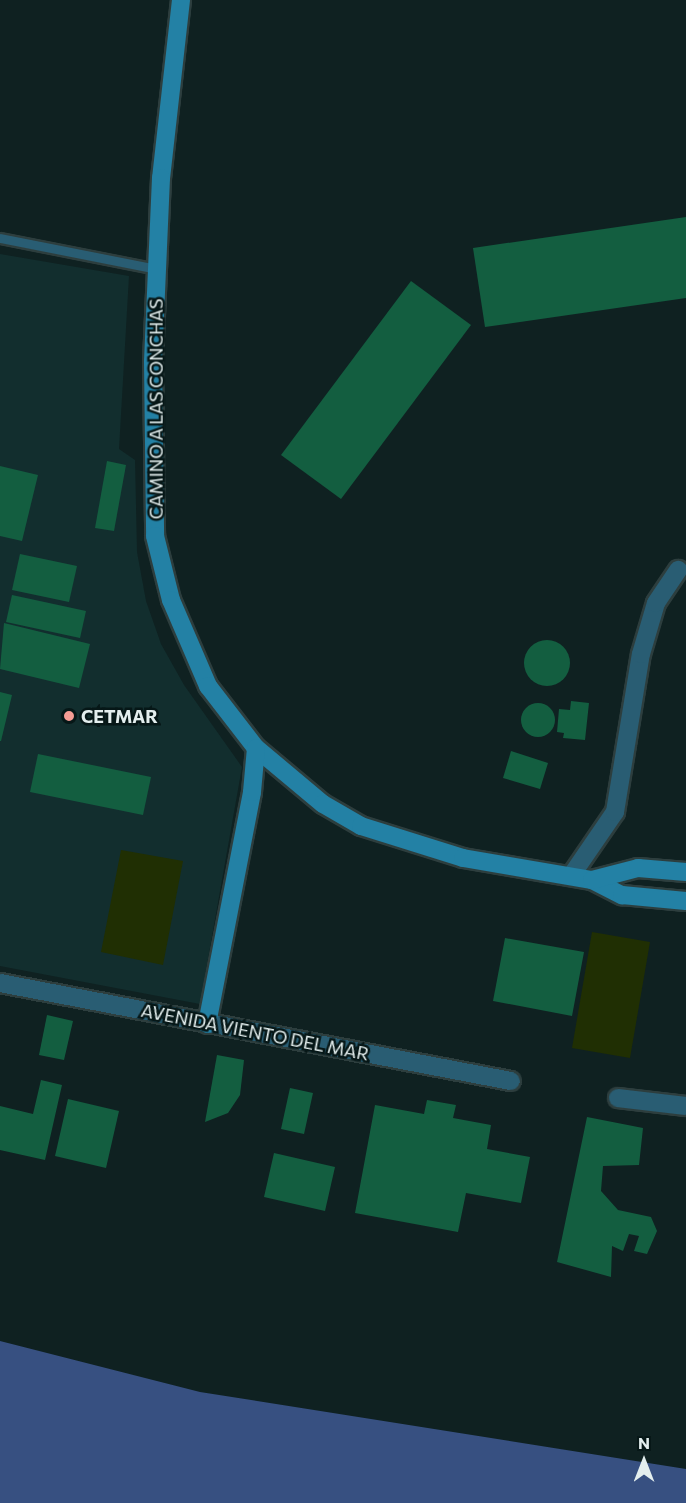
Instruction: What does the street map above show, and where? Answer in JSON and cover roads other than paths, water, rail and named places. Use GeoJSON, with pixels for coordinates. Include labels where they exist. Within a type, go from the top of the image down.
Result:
{"type":"FeatureCollection","features":[{"type":"Feature","properties":{"kind":"street","name":"CAMINO A LAS CONCHAS"},"geometry":{"type":"LineString","coordinates":[[181,0],[161,178],[153,362],[155,536],[171,600],[208,686],[256,748],[323,804],[361,826],[463,858],[592,880],[622,895],[686,902]]}},
{"type":"Feature","properties":{"kind":"street"},"geometry":{"type":"LineString","coordinates":[[571,876],[615,812],[641,654],[656,603],[678,570]]}},
{"type":"Feature","properties":{"kind":"street"},"geometry":{"type":"LineString","coordinates":[[207,1024],[252,792],[256,748]]}},
{"type":"Feature","properties":{"kind":"street","name":"CAMINO A LAS CONCHAS"},"geometry":{"type":"LineString","coordinates":[[592,880],[638,868],[686,872]]}},
{"type":"Feature","properties":{"kind":"street","name":"AVENIDA VIENTO DEL MAR"},"geometry":{"type":"LineString","coordinates":[[0,983],[511,1081]]}},
{"type":"Feature","properties":{"kind":"street"},"geometry":{"type":"LineString","coordinates":[[618,1098],[686,1106]]}},
{"type":"Feature","properties":{"kind":"lane"},"geometry":{"type":"LineString","coordinates":[[0,238],[157,268]]}},
{"type":"Feature","properties":{"kind":"water"},"geometry":{"type":"Polygon","coordinates":[[[0,1341],[200,1392],[686,1469],[686,1503],[0,1503],[0,1341]]]}},
{"type":"Feature","properties":{"kind":"place","name":"CETMAR"},"geometry":{"type":"Point","coordinates":[69,716]}}]}
